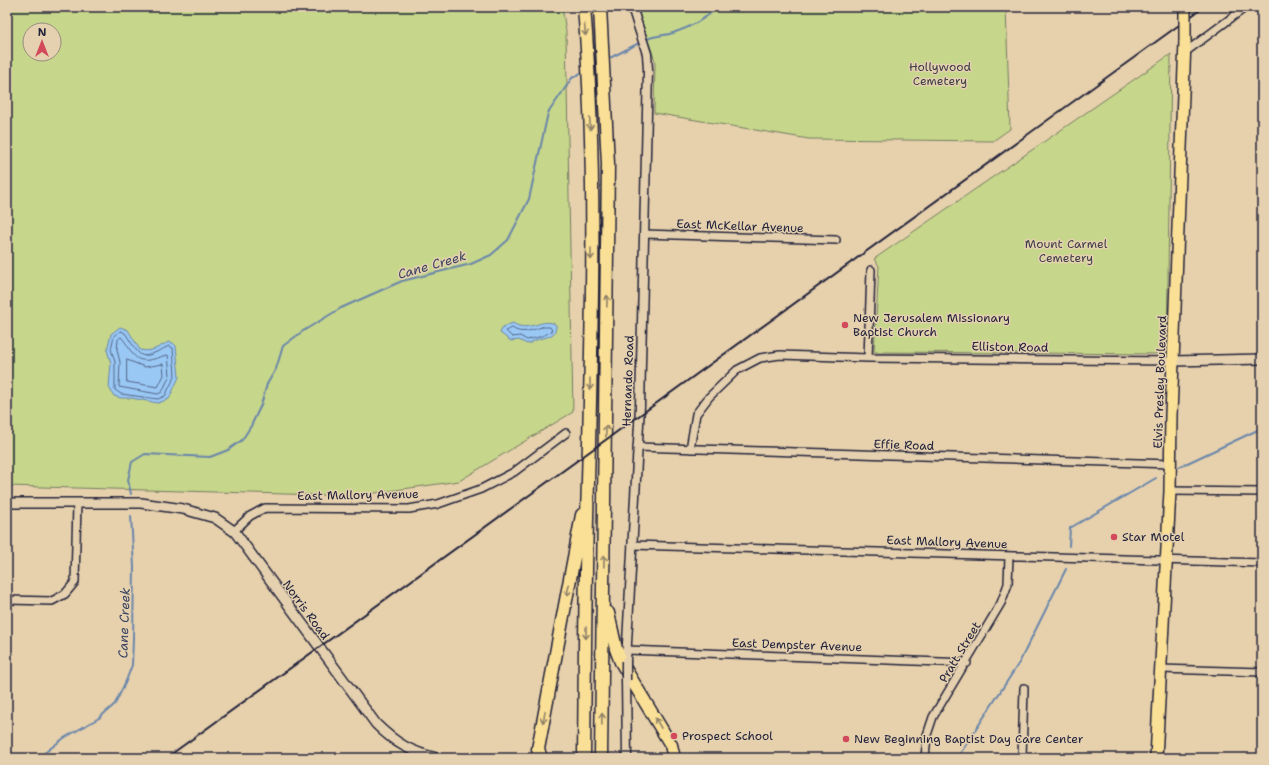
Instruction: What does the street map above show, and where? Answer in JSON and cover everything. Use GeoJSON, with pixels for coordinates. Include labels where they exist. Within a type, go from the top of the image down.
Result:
{"type":"FeatureCollection","features":[{"type":"Feature","properties":{"kind":"highway"},"geometry":{"type":"LineString","coordinates":[[584,7],[589,85],[592,204],[590,426],[584,758]]}},
{"type":"Feature","properties":{"kind":"highway"},"geometry":{"type":"LineString","coordinates":[[600,7],[605,81],[608,179],[601,758]]}},
{"type":"Feature","properties":{"kind":"highway"},"geometry":{"type":"LineString","coordinates":[[541,758],[538,749],[588,482]]}},
{"type":"Feature","properties":{"kind":"highway"},"geometry":{"type":"LineString","coordinates":[[604,588],[610,625],[621,662],[671,745],[674,758]]}},
{"type":"Feature","properties":{"kind":"main road","name":"Elvis Presley Boulevard"},"geometry":{"type":"LineString","coordinates":[[1156,758],[1170,492],[1185,7]]}},
{"type":"Feature","properties":{"kind":"main road","name":"Elliston Road"},"geometry":{"type":"LineString","coordinates":[[1174,361],[1262,359]]}},
{"type":"Feature","properties":{"kind":"main road"},"geometry":{"type":"LineString","coordinates":[[7,503],[77,504]]}},
{"type":"Feature","properties":{"kind":"main road","name":"Norris Road"},"geometry":{"type":"LineString","coordinates":[[77,504],[142,503],[183,509],[215,518],[234,531],[376,724],[392,740],[417,753],[437,758]]}},
{"type":"Feature","properties":{"kind":"street","name":"Hernando Road"},"geometry":{"type":"LineString","coordinates":[[627,758],[626,661],[640,406],[648,70],[647,54],[632,7]]}},
{"type":"Feature","properties":{"kind":"street"},"geometry":{"type":"LineString","coordinates":[[1184,53],[1246,7]]}},
{"type":"Feature","properties":{"kind":"street","name":"East McKellar Avenue"},"geometry":{"type":"LineString","coordinates":[[644,234],[836,240]]}},
{"type":"Feature","properties":{"kind":"street"},"geometry":{"type":"LineString","coordinates":[[868,358],[871,270]]}},
{"type":"Feature","properties":{"kind":"street","name":"Elliston Road"},"geometry":{"type":"LineString","coordinates":[[690,449],[696,414],[709,397],[737,370],[760,358],[780,355],[868,358],[1174,361]]}},
{"type":"Feature","properties":{"kind":"street","name":"East Mallory Avenue"},"geometry":{"type":"LineString","coordinates":[[234,531],[250,516],[265,508],[408,509],[438,504],[481,489],[514,472],[566,433]]}},
{"type":"Feature","properties":{"kind":"street","name":"Effie Road"},"geometry":{"type":"LineString","coordinates":[[637,447],[1171,464]]}},
{"type":"Feature","properties":{"kind":"street"},"geometry":{"type":"LineString","coordinates":[[1170,492],[1262,492]]}},
{"type":"Feature","properties":{"kind":"street"},"geometry":{"type":"LineString","coordinates":[[7,600],[52,601],[65,594],[75,582],[77,504]]}},
{"type":"Feature","properties":{"kind":"street","name":"East Mallory Avenue"},"geometry":{"type":"LineString","coordinates":[[632,545],[1262,563]]}},
{"type":"Feature","properties":{"kind":"street","name":"Pratt Street"},"geometry":{"type":"LineString","coordinates":[[925,758],[928,735],[933,717],[967,663],[1001,603],[1008,584],[1009,556]]}},
{"type":"Feature","properties":{"kind":"street","name":"East Dempster Avenue"},"geometry":{"type":"LineString","coordinates":[[627,650],[967,663]]}},
{"type":"Feature","properties":{"kind":"street"},"geometry":{"type":"LineString","coordinates":[[1160,670],[1262,672]]}},
{"type":"Feature","properties":{"kind":"street"},"geometry":{"type":"LineString","coordinates":[[1022,758],[1024,688]]}},
{"type":"Feature","properties":{"kind":"green space"},"geometry":{"type":"Polygon","coordinates":[[[7,7],[562,7],[566,31],[573,412],[459,481],[354,496],[7,486],[7,7]]]}},
{"type":"Feature","properties":{"kind":"green space","name":"Hollywood Cemetery"},"geometry":{"type":"Polygon","coordinates":[[[637,7],[1006,7],[1010,129],[993,141],[809,139],[654,113],[655,61],[637,7]]]}},
{"type":"Feature","properties":{"kind":"green space","name":"Mount Carmel Cemetery"},"geometry":{"type":"Polygon","coordinates":[[[1171,54],[1167,354],[874,352],[879,266],[874,259],[1171,54]]]}},
{"type":"Feature","properties":{"kind":"water"},"geometry":{"type":"Polygon","coordinates":[[[546,322],[556,325],[556,329],[553,334],[527,344],[519,340],[511,341],[500,333],[503,327],[513,323],[524,327],[546,322]]]}},
{"type":"Feature","properties":{"kind":"water"},"geometry":{"type":"Polygon","coordinates":[[[120,327],[128,330],[140,350],[149,351],[169,342],[176,346],[179,377],[169,399],[158,403],[114,396],[109,387],[111,363],[107,350],[111,334],[120,327]]]}},
{"type":"Feature","properties":{"kind":"waterway","name":"Cane Creek"},"geometry":{"type":"LineString","coordinates":[[645,40],[652,37],[673,33],[685,28],[703,19],[718,7]]}},
{"type":"Feature","properties":{"kind":"waterway","name":"Cane Creek"},"geometry":{"type":"LineString","coordinates":[[606,60],[641,42]]}},
{"type":"Feature","properties":{"kind":"waterway","name":"Cane Creek"},"geometry":{"type":"LineString","coordinates":[[131,494],[128,480],[132,462],[145,454],[210,457],[228,450],[242,440],[251,426],[261,405],[267,384],[276,369],[283,346],[303,331],[341,308],[402,281],[471,264],[491,255],[508,240],[529,199],[548,113],[572,78],[583,72]]}},
{"type":"Feature","properties":{"kind":"waterway"},"geometry":{"type":"LineString","coordinates":[[1179,467],[1262,428]]}},
{"type":"Feature","properties":{"kind":"waterway"},"geometry":{"type":"LineString","coordinates":[[1069,546],[1070,528],[1156,478]]}},
{"type":"Feature","properties":{"kind":"waterway","name":"Cane Creek"},"geometry":{"type":"LineString","coordinates":[[38,758],[64,738],[99,718],[115,704],[126,681],[132,665],[133,639],[134,567],[131,516]]}},
{"type":"Feature","properties":{"kind":"waterway"},"geometry":{"type":"LineString","coordinates":[[958,757],[1019,663],[1066,569]]}},
{"type":"Feature","properties":{"kind":"railway"},"geometry":{"type":"LineString","coordinates":[[166,758],[1204,7]]}},
{"type":"Feature","properties":{"kind":"place","name":"New Jerusalem Missionary Baptist Church"},"geometry":{"type":"Point","coordinates":[845,325]}},
{"type":"Feature","properties":{"kind":"place","name":"Star Motel"},"geometry":{"type":"Point","coordinates":[1114,537]}},
{"type":"Feature","properties":{"kind":"place","name":"Prospect School"},"geometry":{"type":"Point","coordinates":[674,736]}},
{"type":"Feature","properties":{"kind":"place","name":"New Beginning Baptist Day Care Center"},"geometry":{"type":"Point","coordinates":[846,739]}}]}
